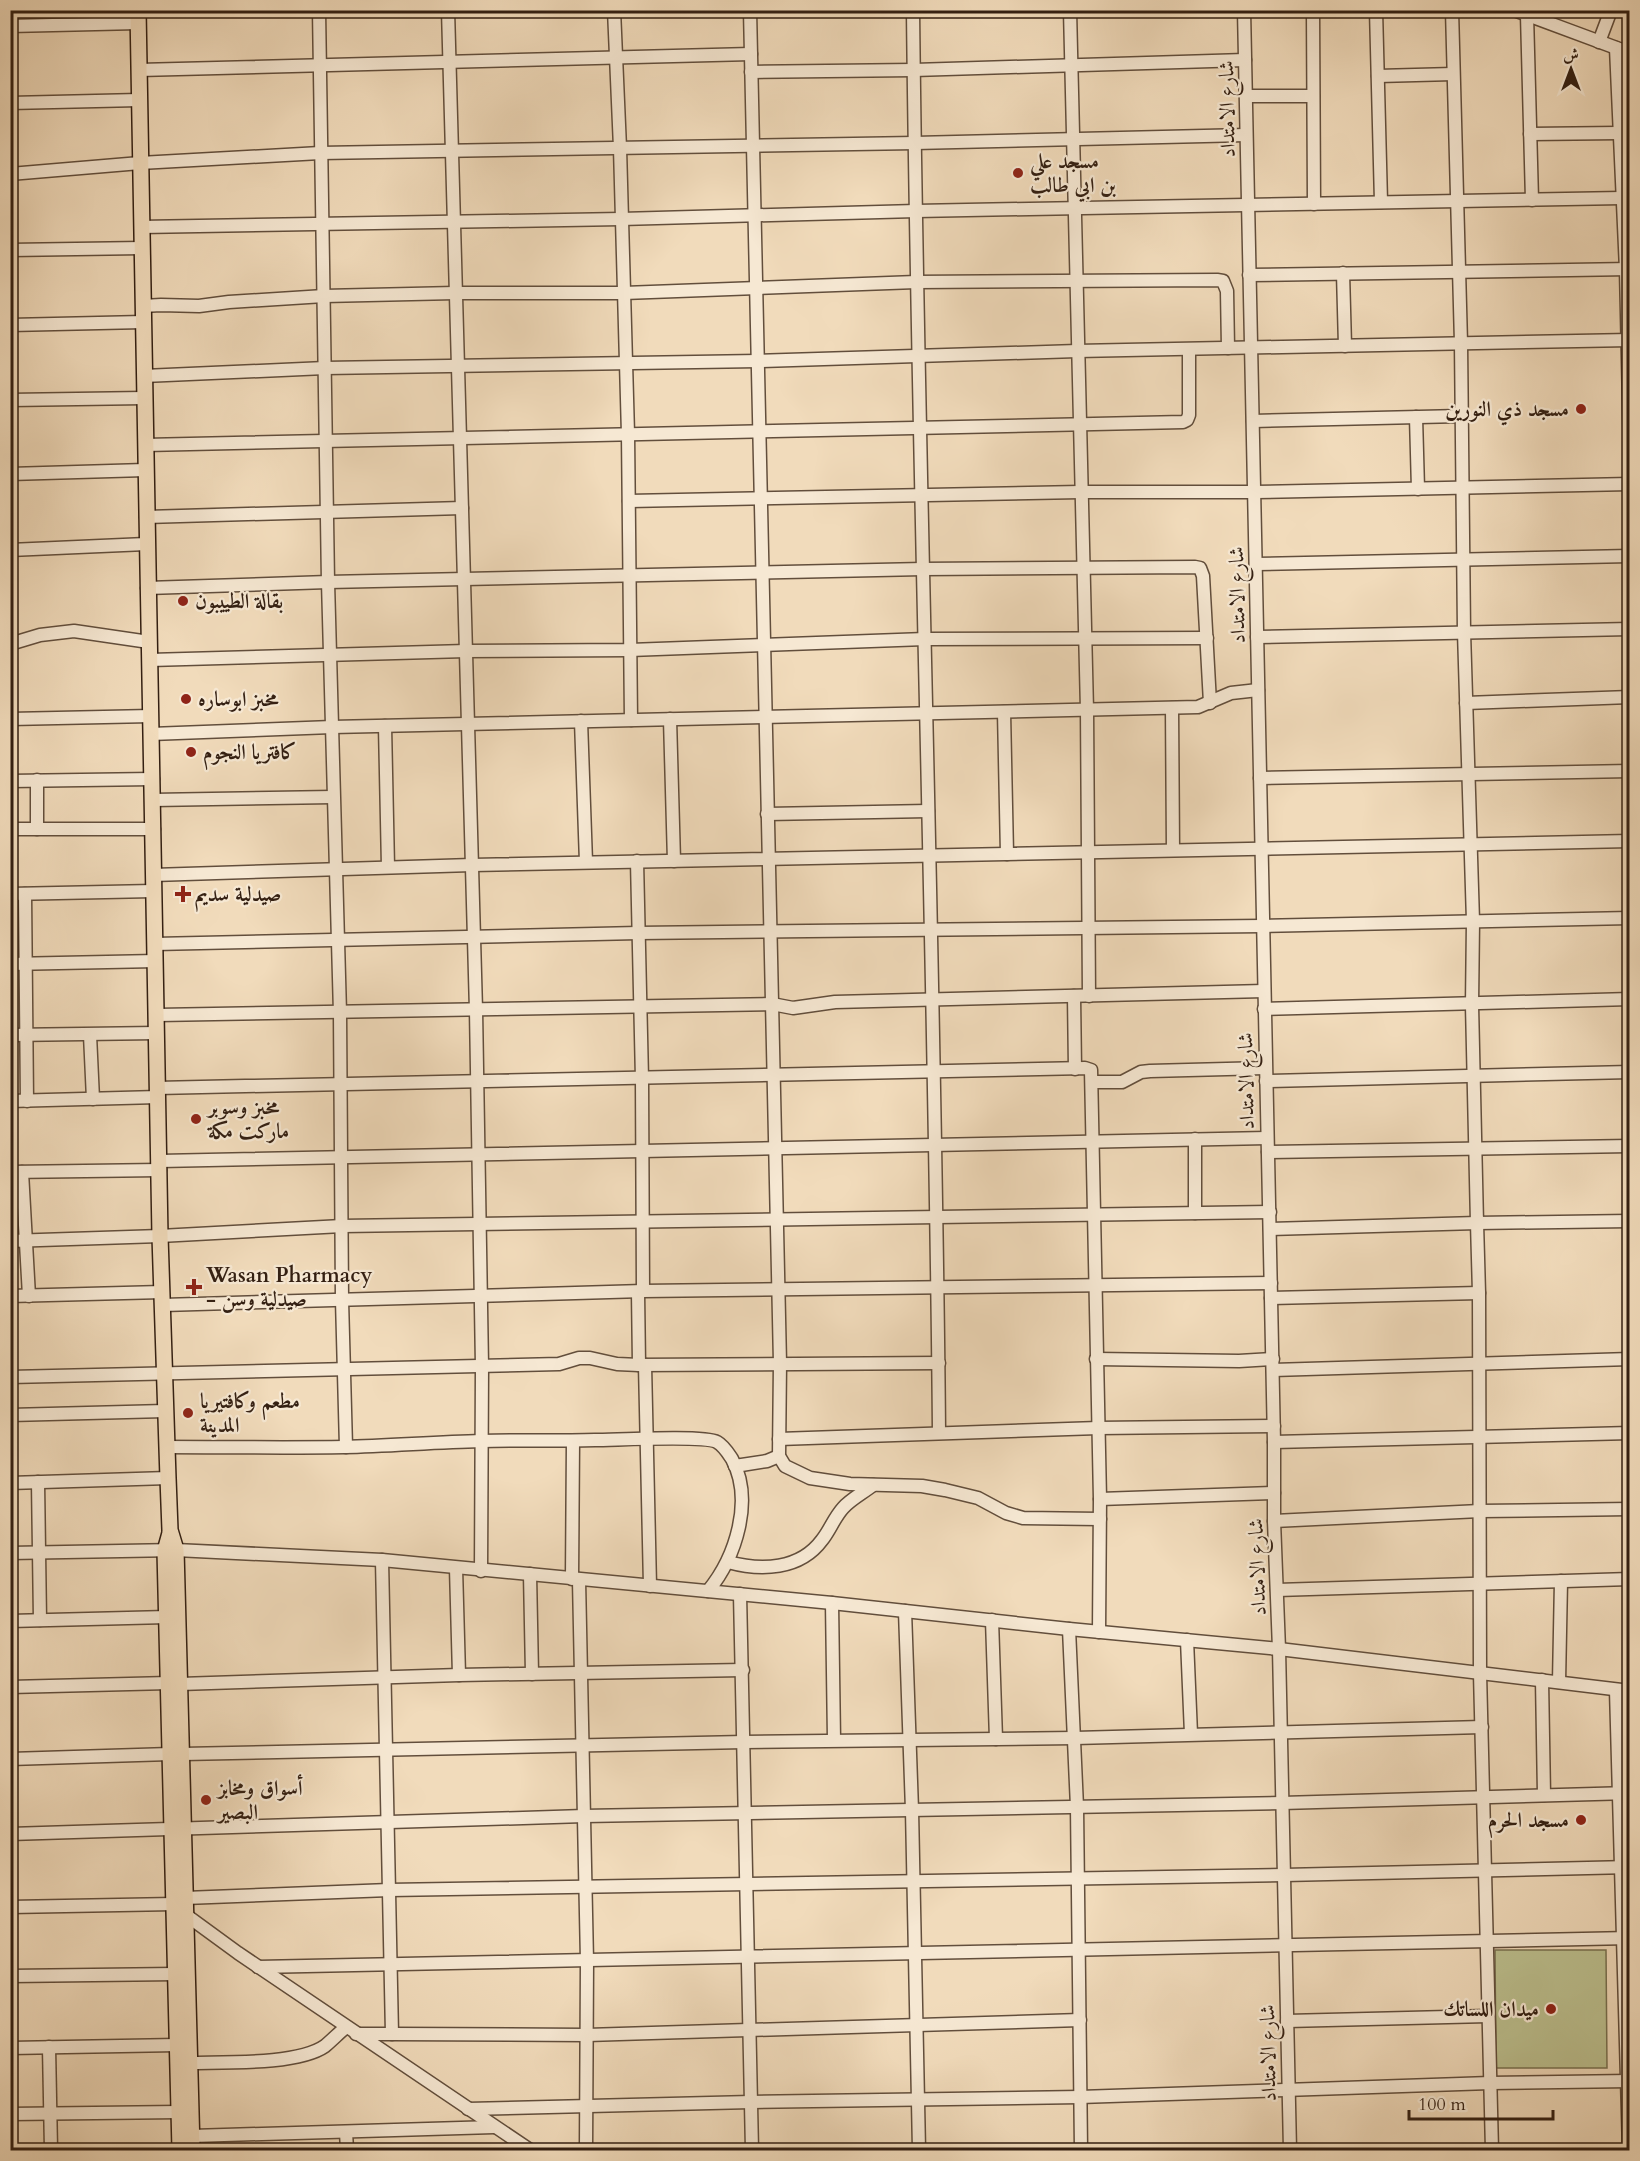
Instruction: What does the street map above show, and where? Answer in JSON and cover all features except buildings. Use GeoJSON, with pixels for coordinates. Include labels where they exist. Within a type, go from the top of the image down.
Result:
{"type":"FeatureCollection","features":[{"type":"Feature","properties":{"kind":"main road"},"geometry":{"type":"LineString","coordinates":[[138,17],[147,588],[154,829],[153,891],[158,1015],[160,1236],[178,1828],[179,1901],[176,1974],[180,2151]]}},
{"type":"Feature","properties":{"kind":"main road"},"geometry":{"type":"LineString","coordinates":[[171,1550],[167,1617],[174,1684]]}},
{"type":"Feature","properties":{"kind":"main road"},"geometry":{"type":"LineString","coordinates":[[179,1901],[186,1915],[192,2143]]}},
{"type":"Feature","properties":{"kind":"street"},"geometry":{"type":"LineString","coordinates":[[319,10],[326,512],[340,1013],[342,1300],[346,1447]]}},
{"type":"Feature","properties":{"kind":"street"},"geometry":{"type":"LineString","coordinates":[[448,10],[476,1010],[482,1295],[481,1570]]}},
{"type":"Feature","properties":{"kind":"street"},"geometry":{"type":"LineString","coordinates":[[614,10],[628,434],[631,720]]}},
{"type":"Feature","properties":{"kind":"street"},"geometry":{"type":"LineString","coordinates":[[750,10],[780,1364],[779,1456],[784,1466],[810,1478],[873,1485],[922,1486],[945,1490],[978,1498],[1006,1513],[1023,1518],[1100,1519]]}},
{"type":"Feature","properties":{"kind":"street"},"geometry":{"type":"LineString","coordinates":[[913,10],[916,282],[935,1072],[939,1432]]}},
{"type":"Feature","properties":{"kind":"street"},"geometry":{"type":"LineString","coordinates":[[1070,10],[1087,710],[1089,996]]}},
{"type":"Feature","properties":{"kind":"street","name":"شارع الامتداد"},"geometry":{"type":"LineString","coordinates":[[1244,10],[1265,1068],[1270,1212],[1274,1521],[1290,2151]]}},
{"type":"Feature","properties":{"kind":"street"},"geometry":{"type":"LineString","coordinates":[[1313,10],[1314,204]]}},
{"type":"Feature","properties":{"kind":"street"},"geometry":{"type":"LineString","coordinates":[[1376,10],[1381,202]]}},
{"type":"Feature","properties":{"kind":"street"},"geometry":{"type":"LineString","coordinates":[[1452,10],[1461,343],[1464,632],[1473,921],[1473,1077],[1480,1364],[1480,1673],[1492,2151]]}},
{"type":"Feature","properties":{"kind":"street"},"geometry":{"type":"LineString","coordinates":[[1514,10],[1629,53]]}},
{"type":"Feature","properties":{"kind":"street"},"geometry":{"type":"LineString","coordinates":[[1599,42],[1611,10]]}},
{"type":"Feature","properties":{"kind":"street"},"geometry":{"type":"LineString","coordinates":[[1527,15],[1532,200]]}},
{"type":"Feature","properties":{"kind":"street"},"geometry":{"type":"LineString","coordinates":[[10,26],[138,17]]}},
{"type":"Feature","properties":{"kind":"street"},"geometry":{"type":"LineString","coordinates":[[1616,48],[1622,198],[1628,269],[1629,451]]}},
{"type":"Feature","properties":{"kind":"street"},"geometry":{"type":"LineString","coordinates":[[139,70],[751,54]]}},
{"type":"Feature","properties":{"kind":"street"},"geometry":{"type":"LineString","coordinates":[[752,72],[914,70],[1245,60]]}},
{"type":"Feature","properties":{"kind":"street"},"geometry":{"type":"LineString","coordinates":[[1378,76],[1453,74]]}},
{"type":"Feature","properties":{"kind":"street"},"geometry":{"type":"LineString","coordinates":[[1246,96],[1313,96]]}},
{"type":"Feature","properties":{"kind":"street"},"geometry":{"type":"LineString","coordinates":[[10,103],[139,100]]}},
{"type":"Feature","properties":{"kind":"street"},"geometry":{"type":"LineString","coordinates":[[1530,134],[1619,133]]}},
{"type":"Feature","properties":{"kind":"street"},"geometry":{"type":"LineString","coordinates":[[10,174],[140,163],[320,153],[1246,135]]}},
{"type":"Feature","properties":{"kind":"street"},"geometry":{"type":"LineString","coordinates":[[141,228],[621,219],[916,210],[1622,198]]}},
{"type":"Feature","properties":{"kind":"street"},"geometry":{"type":"LineString","coordinates":[[10,250],[142,248]]}},
{"type":"Feature","properties":{"kind":"street"},"geometry":{"type":"LineString","coordinates":[[1249,275],[1628,269]]}},
{"type":"Feature","properties":{"kind":"street"},"geometry":{"type":"LineString","coordinates":[[1343,273],[1345,345]]}},
{"type":"Feature","properties":{"kind":"street"},"geometry":{"type":"LineString","coordinates":[[143,306],[199,306],[324,296],[624,293],[916,282],[1223,281],[1227,291],[1228,348]]}},
{"type":"Feature","properties":{"kind":"street"},"geometry":{"type":"LineString","coordinates":[[10,325],[143,322]]}},
{"type":"Feature","properties":{"kind":"street"},"geometry":{"type":"LineString","coordinates":[[144,376],[325,368],[758,361],[1077,351],[1628,340]]}},
{"type":"Feature","properties":{"kind":"street"},"geometry":{"type":"LineString","coordinates":[[145,445],[920,426],[1183,422],[1189,415],[1189,350]]}},
{"type":"Feature","properties":{"kind":"street"},"geometry":{"type":"LineString","coordinates":[[10,400],[144,398]]}},
{"type":"Feature","properties":{"kind":"street"},"geometry":{"type":"LineString","coordinates":[[1253,421],[1461,416]]}},
{"type":"Feature","properties":{"kind":"street"},"geometry":{"type":"LineString","coordinates":[[1416,417],[1418,489]]}},
{"type":"Feature","properties":{"kind":"street"},"geometry":{"type":"LineString","coordinates":[[10,474],[145,470]]}},
{"type":"Feature","properties":{"kind":"street"},"geometry":{"type":"LineString","coordinates":[[629,501],[1080,492],[1463,489],[1629,484]]}},
{"type":"Feature","properties":{"kind":"street"},"geometry":{"type":"LineString","coordinates":[[146,517],[462,507]]}},
{"type":"Feature","properties":{"kind":"street"},"geometry":{"type":"LineString","coordinates":[[10,550],[147,544]]}},
{"type":"Feature","properties":{"kind":"street"},"geometry":{"type":"LineString","coordinates":[[1256,564],[1629,556]]}},
{"type":"Feature","properties":{"kind":"street"},"geometry":{"type":"LineString","coordinates":[[147,588],[923,569],[1195,567],[1200,568],[1203,576],[1210,703]]}},
{"type":"Feature","properties":{"kind":"street"},"geometry":{"type":"LineString","coordinates":[[1257,638],[1629,629]]}},
{"type":"Feature","properties":{"kind":"street"},"geometry":{"type":"LineString","coordinates":[[10,644],[40,635],[74,631],[149,642]]}},
{"type":"Feature","properties":{"kind":"street"},"geometry":{"type":"LineString","coordinates":[[150,660],[465,651],[630,650],[924,639],[1207,638]]}},
{"type":"Feature","properties":{"kind":"street"},"geometry":{"type":"LineString","coordinates":[[151,734],[332,727],[1198,707],[1231,693],[1258,690]]}},
{"type":"Feature","properties":{"kind":"street"},"geometry":{"type":"LineString","coordinates":[[1466,702],[1629,697]]}},
{"type":"Feature","properties":{"kind":"street"},"geometry":{"type":"LineString","coordinates":[[1172,708],[1173,850]]}},
{"type":"Feature","properties":{"kind":"street"},"geometry":{"type":"LineString","coordinates":[[1004,712],[1007,854]]}},
{"type":"Feature","properties":{"kind":"street"},"geometry":{"type":"LineString","coordinates":[[10,719],[151,716]]}},
{"type":"Feature","properties":{"kind":"street"},"geometry":{"type":"LineString","coordinates":[[670,719],[674,861]]}},
{"type":"Feature","properties":{"kind":"street"},"geometry":{"type":"LineString","coordinates":[[581,721],[586,862]]}},
{"type":"Feature","properties":{"kind":"street"},"geometry":{"type":"LineString","coordinates":[[385,726],[388,867]]}},
{"type":"Feature","properties":{"kind":"street"},"geometry":{"type":"LineString","coordinates":[[1260,778],[1629,771]]}},
{"type":"Feature","properties":{"kind":"street"},"geometry":{"type":"LineString","coordinates":[[10,781],[153,779]]}},
{"type":"Feature","properties":{"kind":"street"},"geometry":{"type":"LineString","coordinates":[[37,780],[37,829]]}},
{"type":"Feature","properties":{"kind":"street"},"geometry":{"type":"LineString","coordinates":[[153,800],[333,797]]}},
{"type":"Feature","properties":{"kind":"street"},"geometry":{"type":"LineString","coordinates":[[767,814],[928,811]]}},
{"type":"Feature","properties":{"kind":"street"},"geometry":{"type":"LineString","coordinates":[[10,829],[154,829]]}},
{"type":"Feature","properties":{"kind":"street"},"geometry":{"type":"LineString","coordinates":[[153,875],[586,862],[1629,841]]}},
{"type":"Feature","properties":{"kind":"street"},"geometry":{"type":"LineString","coordinates":[[637,861],[642,1078],[642,1365],[647,1439],[650,1586]]}},
{"type":"Feature","properties":{"kind":"street"},"geometry":{"type":"LineString","coordinates":[[10,894],[153,891]]}},
{"type":"Feature","properties":{"kind":"street"},"geometry":{"type":"LineString","coordinates":[[25,894],[27,1101]]}},
{"type":"Feature","properties":{"kind":"street"},"geometry":{"type":"LineString","coordinates":[[155,944],[638,933],[1262,926],[1629,918]]}},
{"type":"Feature","properties":{"kind":"street"},"geometry":{"type":"LineString","coordinates":[[10,964],[156,961]]}},
{"type":"Feature","properties":{"kind":"street"},"geometry":{"type":"LineString","coordinates":[[158,1015],[772,1004],[793,1008],[835,1002],[1264,991]]}},
{"type":"Feature","properties":{"kind":"street"},"geometry":{"type":"LineString","coordinates":[[1074,996],[1075,1068]]}},
{"type":"Feature","properties":{"kind":"street"},"geometry":{"type":"LineString","coordinates":[[1264,1009],[1629,999]]}},
{"type":"Feature","properties":{"kind":"street"},"geometry":{"type":"LineString","coordinates":[[10,1035],[157,1033]]}},
{"type":"Feature","properties":{"kind":"street"},"geometry":{"type":"LineString","coordinates":[[90,1035],[93,1099]]}},
{"type":"Feature","properties":{"kind":"street"},"geometry":{"type":"LineString","coordinates":[[10,1101],[93,1099],[158,1092],[477,1080],[773,1076],[1075,1068],[1091,1070],[1100,1499],[1099,1632]]}},
{"type":"Feature","properties":{"kind":"street"},"geometry":{"type":"LineString","coordinates":[[1092,1082],[1122,1082],[1142,1072],[1150,1071],[1265,1068]]}},
{"type":"Feature","properties":{"kind":"street"},"geometry":{"type":"LineString","coordinates":[[1266,1081],[1629,1072]]}},
{"type":"Feature","properties":{"kind":"street"},"geometry":{"type":"LineString","coordinates":[[29,1296],[16,1172],[341,1157],[1267,1138]]}},
{"type":"Feature","properties":{"kind":"street"},"geometry":{"type":"LineString","coordinates":[[1195,1139],[1196,1213]]}},
{"type":"Feature","properties":{"kind":"street"},"geometry":{"type":"LineString","coordinates":[[1268,1152],[1629,1146]]}},
{"type":"Feature","properties":{"kind":"street"},"geometry":{"type":"LineString","coordinates":[[10,1241],[342,1226],[1270,1212]]}},
{"type":"Feature","properties":{"kind":"street"},"geometry":{"type":"LineString","coordinates":[[1270,1229],[1629,1221]]}},
{"type":"Feature","properties":{"kind":"street"},"geometry":{"type":"LineString","coordinates":[[10,1296],[342,1300],[778,1289],[1271,1283]]}},
{"type":"Feature","properties":{"kind":"street"},"geometry":{"type":"LineString","coordinates":[[1271,1298],[1479,1293]]}},
{"type":"Feature","properties":{"kind":"street"},"geometry":{"type":"LineString","coordinates":[[10,1377],[559,1364],[579,1358],[642,1365],[939,1362]]}},
{"type":"Feature","properties":{"kind":"street"},"geometry":{"type":"LineString","coordinates":[[1096,1359],[1239,1361],[1273,1365],[1480,1364],[1629,1359]]}},
{"type":"Feature","properties":{"kind":"street"},"geometry":{"type":"LineString","coordinates":[[10,1415],[165,1411]]}},
{"type":"Feature","properties":{"kind":"street"},"geometry":{"type":"LineString","coordinates":[[779,1439],[939,1432],[1274,1426]]}},
{"type":"Feature","properties":{"kind":"street"},"geometry":{"type":"LineString","coordinates":[[1274,1442],[1629,1433]]}},
{"type":"Feature","properties":{"kind":"street"},"geometry":{"type":"LineString","coordinates":[[166,1447],[346,1447],[482,1441],[647,1439],[716,1441],[726,1450],[735,1466],[742,1499],[738,1529],[728,1562],[721,1576],[708,1591]]}},
{"type":"Feature","properties":{"kind":"street"},"geometry":{"type":"LineString","coordinates":[[573,1441],[587,1961],[586,2151]]}},
{"type":"Feature","properties":{"kind":"street"},"geometry":{"type":"LineString","coordinates":[[735,1466],[767,1461],[779,1456]]}},
{"type":"Feature","properties":{"kind":"street"},"geometry":{"type":"LineString","coordinates":[[10,1483],[168,1478]]}},
{"type":"Feature","properties":{"kind":"street"},"geometry":{"type":"LineString","coordinates":[[38,1482],[40,1620]]}},
{"type":"Feature","properties":{"kind":"street"},"geometry":{"type":"LineString","coordinates":[[728,1562],[742,1566],[781,1566],[799,1561],[823,1539],[829,1526],[845,1506],[873,1485]]}},
{"type":"Feature","properties":{"kind":"street"},"geometry":{"type":"LineString","coordinates":[[1100,1499],[1274,1493]]}},
{"type":"Feature","properties":{"kind":"street"},"geometry":{"type":"LineString","coordinates":[[1274,1521],[1480,1512],[1629,1509]]}},
{"type":"Feature","properties":{"kind":"street"},"geometry":{"type":"LineString","coordinates":[[10,1553],[171,1550],[382,1560],[1279,1649],[1629,1691]]}},
{"type":"Feature","properties":{"kind":"street"},"geometry":{"type":"LineString","coordinates":[[382,1560],[392,2034]]}},
{"type":"Feature","properties":{"kind":"street"},"geometry":{"type":"LineString","coordinates":[[456,1568],[459,1675]]}},
{"type":"Feature","properties":{"kind":"street"},"geometry":{"type":"LineString","coordinates":[[530,1574],[532,1674]]}},
{"type":"Feature","properties":{"kind":"street"},"geometry":{"type":"LineString","coordinates":[[1277,1590],[1629,1579]]}},
{"type":"Feature","properties":{"kind":"street"},"geometry":{"type":"LineString","coordinates":[[1559,1682],[1561,1581]]}},
{"type":"Feature","properties":{"kind":"street"},"geometry":{"type":"LineString","coordinates":[[740,1594],[752,2151]]}},
{"type":"Feature","properties":{"kind":"street"},"geometry":{"type":"LineString","coordinates":[[832,1603],[834,1740]]}},
{"type":"Feature","properties":{"kind":"street"},"geometry":{"type":"LineString","coordinates":[[905,1611],[914,1881],[919,2151]]}},
{"type":"Feature","properties":{"kind":"street"},"geometry":{"type":"LineString","coordinates":[[10,1621],[167,1617]]}},
{"type":"Feature","properties":{"kind":"street"},"geometry":{"type":"LineString","coordinates":[[992,1620],[996,1739]]}},
{"type":"Feature","properties":{"kind":"street"},"geometry":{"type":"LineString","coordinates":[[1070,1629],[1077,1807],[1081,2151]]}},
{"type":"Feature","properties":{"kind":"street"},"geometry":{"type":"LineString","coordinates":[[1186,1640],[1191,1734]]}},
{"type":"Feature","properties":{"kind":"street"},"geometry":{"type":"LineString","coordinates":[[10,1687],[743,1670]]}},
{"type":"Feature","properties":{"kind":"street"},"geometry":{"type":"LineString","coordinates":[[1542,1680],[1544,1795]]}},
{"type":"Feature","properties":{"kind":"street"},"geometry":{"type":"LineString","coordinates":[[1616,1690],[1624,1793],[1629,2151]]}},
{"type":"Feature","properties":{"kind":"street"},"geometry":{"type":"LineString","coordinates":[[10,1759],[834,1740],[1075,1738],[1482,1727]]}},
{"type":"Feature","properties":{"kind":"street"},"geometry":{"type":"LineString","coordinates":[[10,1833],[584,1816],[1282,1803],[1624,1793]]}},
{"type":"Feature","properties":{"kind":"street"},"geometry":{"type":"LineString","coordinates":[[10,1907],[389,1890],[1626,1867]]}},
{"type":"Feature","properties":{"kind":"street"},"geometry":{"type":"LineString","coordinates":[[186,1915],[258,1967],[530,2151]]}},
{"type":"Feature","properties":{"kind":"street"},"geometry":{"type":"LineString","coordinates":[[258,1967],[1626,1938]]}},
{"type":"Feature","properties":{"kind":"street"},"geometry":{"type":"LineString","coordinates":[[10,1976],[176,1974]]}},
{"type":"Feature","properties":{"kind":"street"},"geometry":{"type":"LineString","coordinates":[[1287,2021],[1488,2016]]}},
{"type":"Feature","properties":{"kind":"street"},"geometry":{"type":"LineString","coordinates":[[190,2063],[294,2057],[313,2052],[351,2030],[392,2034],[587,2035],[1080,2020]]}},
{"type":"Feature","properties":{"kind":"street"},"geometry":{"type":"LineString","coordinates":[[10,2048],[177,2045]]}},
{"type":"Feature","properties":{"kind":"street"},"geometry":{"type":"LineString","coordinates":[[49,2047],[51,2151]]}},
{"type":"Feature","properties":{"kind":"street"},"geometry":{"type":"LineString","coordinates":[[468,2109],[917,2098],[1080,2097],[1490,2083],[1628,2081]]}},
{"type":"Feature","properties":{"kind":"street"},"geometry":{"type":"LineString","coordinates":[[10,2114],[179,2112]]}},
{"type":"Feature","properties":{"kind":"street"},"geometry":{"type":"LineString","coordinates":[[192,2143],[346,2132],[494,2127]]}},
{"type":"Feature","properties":{"kind":"street"},"geometry":{"type":"LineString","coordinates":[[346,2132],[347,2151]]}},
{"type":"Feature","properties":{"kind":"green space","name":"ميدان اللساتك"},"geometry":{"type":"Polygon","coordinates":[[[1495,1950],[1606,1950],[1607,2068],[1496,2068],[1495,1950]]]}},
{"type":"Feature","properties":{"kind":"place","name":"مسجد علي بن ابي طالب"},"geometry":{"type":"Point","coordinates":[1018,173]}},
{"type":"Feature","properties":{"kind":"place","name":"مسجد ذي النورين"},"geometry":{"type":"Point","coordinates":[1581,409]}},
{"type":"Feature","properties":{"kind":"place","name":"بقالة الطييبون"},"geometry":{"type":"Point","coordinates":[183,601]}},
{"type":"Feature","properties":{"kind":"place","name":"مخبز ابوساره"},"geometry":{"type":"Point","coordinates":[186,699]}},
{"type":"Feature","properties":{"kind":"place","name":"كافتريا النجوم"},"geometry":{"type":"Point","coordinates":[191,752]}},
{"type":"Feature","properties":{"kind":"place","name":"صيدلية سديم"},"geometry":{"type":"Point","coordinates":[183,894]}},
{"type":"Feature","properties":{"kind":"place","name":"مخبز وسوبر ماركت مكة"},"geometry":{"type":"Point","coordinates":[196,1119]}},
{"type":"Feature","properties":{"kind":"place","name":"Wasan Pharmacy - صيدلية وسن"},"geometry":{"type":"Point","coordinates":[194,1287]}},
{"type":"Feature","properties":{"kind":"place","name":"مطعم وكافتيريا المدينة"},"geometry":{"type":"Point","coordinates":[188,1413]}},
{"type":"Feature","properties":{"kind":"place","name":"أسواق ومخابز البصير"},"geometry":{"type":"Point","coordinates":[206,1800]}},
{"type":"Feature","properties":{"kind":"place","name":"مسجد الحرم"},"geometry":{"type":"Point","coordinates":[1581,1820]}},
{"type":"Feature","properties":{"kind":"place","name":"ميدان اللساتك"},"geometry":{"type":"Point","coordinates":[1551,2009]}}]}
